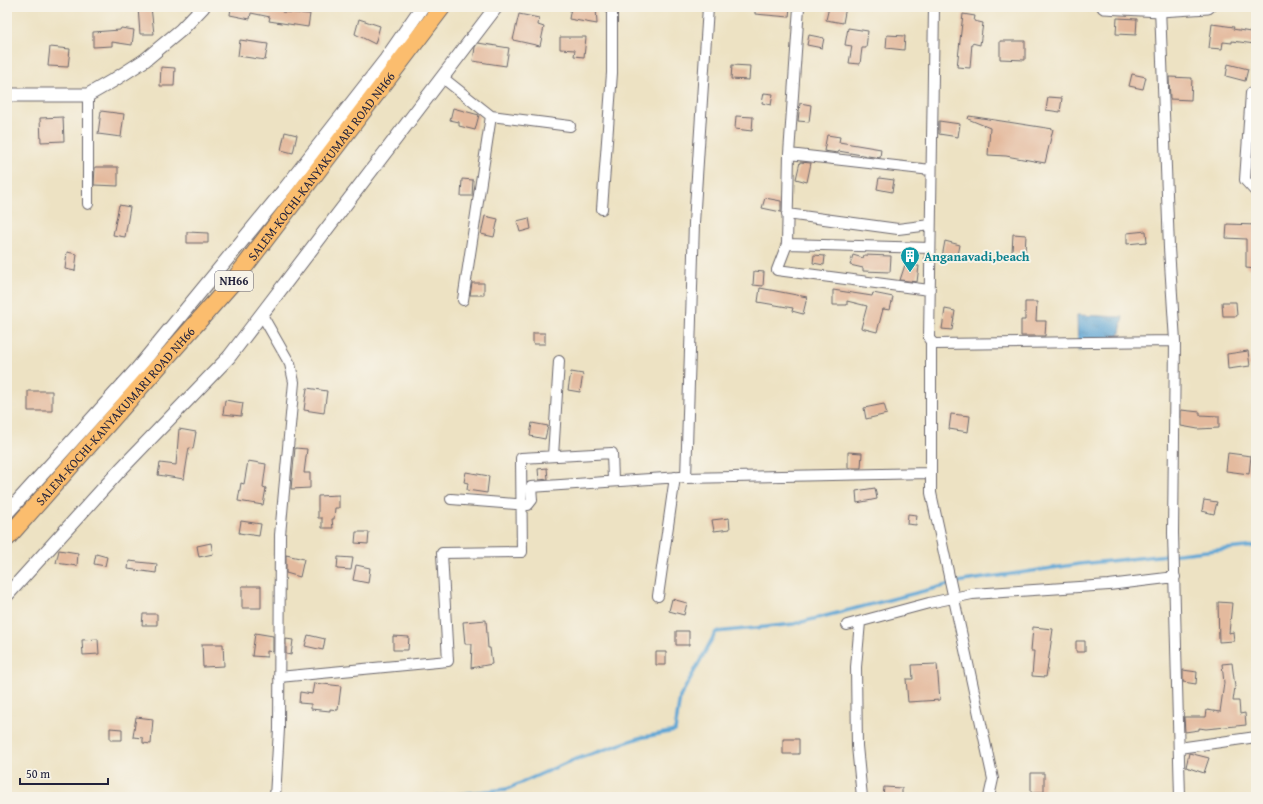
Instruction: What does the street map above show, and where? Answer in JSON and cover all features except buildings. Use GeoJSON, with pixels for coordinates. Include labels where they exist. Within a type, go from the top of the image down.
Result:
{"type":"FeatureCollection","features":[{"type":"Feature","properties":{"kind":"highway","name":"SALEM-KOCHI-KANYAKUMARI ROAD NH66"},"geometry":{"type":"LineString","coordinates":[[7,538],[232,283],[442,7]]}},
{"type":"Feature","properties":{"kind":"street"},"geometry":{"type":"LineString","coordinates":[[7,95],[88,94],[145,60],[181,30],[203,7]]}},
{"type":"Feature","properties":{"kind":"street"},"geometry":{"type":"LineString","coordinates":[[7,513],[138,369],[283,191],[386,58],[422,7]]}},
{"type":"Feature","properties":{"kind":"street"},"geometry":{"type":"LineString","coordinates":[[7,595],[121,469],[229,357],[496,7]]}},
{"type":"Feature","properties":{"kind":"street"},"geometry":{"type":"LineString","coordinates":[[602,209],[612,73],[612,7]]}},
{"type":"Feature","properties":{"kind":"street"},"geometry":{"type":"LineString","coordinates":[[686,478],[694,223],[708,7]]}},
{"type":"Feature","properties":{"kind":"street"},"geometry":{"type":"LineString","coordinates":[[799,7],[789,154],[786,244],[777,270],[930,290]]}},
{"type":"Feature","properties":{"kind":"street"},"geometry":{"type":"LineString","coordinates":[[934,7],[929,339],[931,343],[932,493],[993,779],[989,797]]}},
{"type":"Feature","properties":{"kind":"street"},"geometry":{"type":"LineString","coordinates":[[1104,7],[1160,9],[1208,7]]}},
{"type":"Feature","properties":{"kind":"street"},"geometry":{"type":"LineString","coordinates":[[1160,9],[1170,248],[1176,341],[1173,533],[1180,797]]}},
{"type":"Feature","properties":{"kind":"street"},"geometry":{"type":"LineString","coordinates":[[442,78],[491,116],[570,126]]}},
{"type":"Feature","properties":{"kind":"street"},"geometry":{"type":"LineString","coordinates":[[1251,93],[1245,180],[1256,192]]}},
{"type":"Feature","properties":{"kind":"street"},"geometry":{"type":"LineString","coordinates":[[88,94],[88,204]]}},
{"type":"Feature","properties":{"kind":"street"},"geometry":{"type":"LineString","coordinates":[[463,300],[491,116]]}},
{"type":"Feature","properties":{"kind":"street"},"geometry":{"type":"LineString","coordinates":[[789,154],[931,170]]}},
{"type":"Feature","properties":{"kind":"street"},"geometry":{"type":"LineString","coordinates":[[787,214],[898,228],[930,225]]}},
{"type":"Feature","properties":{"kind":"street"},"geometry":{"type":"LineString","coordinates":[[786,244],[930,248]]}},
{"type":"Feature","properties":{"kind":"street"},"geometry":{"type":"LineString","coordinates":[[262,315],[290,364],[294,382],[280,535],[279,677],[275,797]]}},
{"type":"Feature","properties":{"kind":"street"},"geometry":{"type":"LineString","coordinates":[[931,343],[998,344],[1176,341]]}},
{"type":"Feature","properties":{"kind":"street"},"geometry":{"type":"LineString","coordinates":[[553,456],[559,361]]}},
{"type":"Feature","properties":{"kind":"street"},"geometry":{"type":"LineString","coordinates":[[279,677],[448,661],[442,553],[522,552],[521,458],[612,453],[613,480]]}},
{"type":"Feature","properties":{"kind":"street"},"geometry":{"type":"LineString","coordinates":[[451,499],[528,505],[531,503],[531,487],[613,480],[675,477],[931,473]]}},
{"type":"Feature","properties":{"kind":"street"},"geometry":{"type":"LineString","coordinates":[[658,596],[675,477]]}},
{"type":"Feature","properties":{"kind":"street"},"geometry":{"type":"LineString","coordinates":[[847,625],[972,594],[1109,585],[1175,577]]}},
{"type":"Feature","properties":{"kind":"street"},"geometry":{"type":"LineString","coordinates":[[860,622],[856,667],[857,746],[862,797]]}},
{"type":"Feature","properties":{"kind":"street"},"geometry":{"type":"LineString","coordinates":[[1179,748],[1256,737]]}},
{"type":"Feature","properties":{"kind":"water"},"geometry":{"type":"Polygon","coordinates":[[[1077,315],[1123,317],[1118,343],[1078,351],[1077,315]]]}},
{"type":"Feature","properties":{"kind":"waterway"},"geometry":{"type":"LineString","coordinates":[[434,797],[507,789],[568,762],[639,738],[675,731],[680,697],[716,632],[794,624],[963,581],[1080,564],[1256,546]]}},
{"type":"Feature","properties":{"kind":"place","name":"Anganavadi,beach"},"geometry":{"type":"Point","coordinates":[910,273]}}]}
